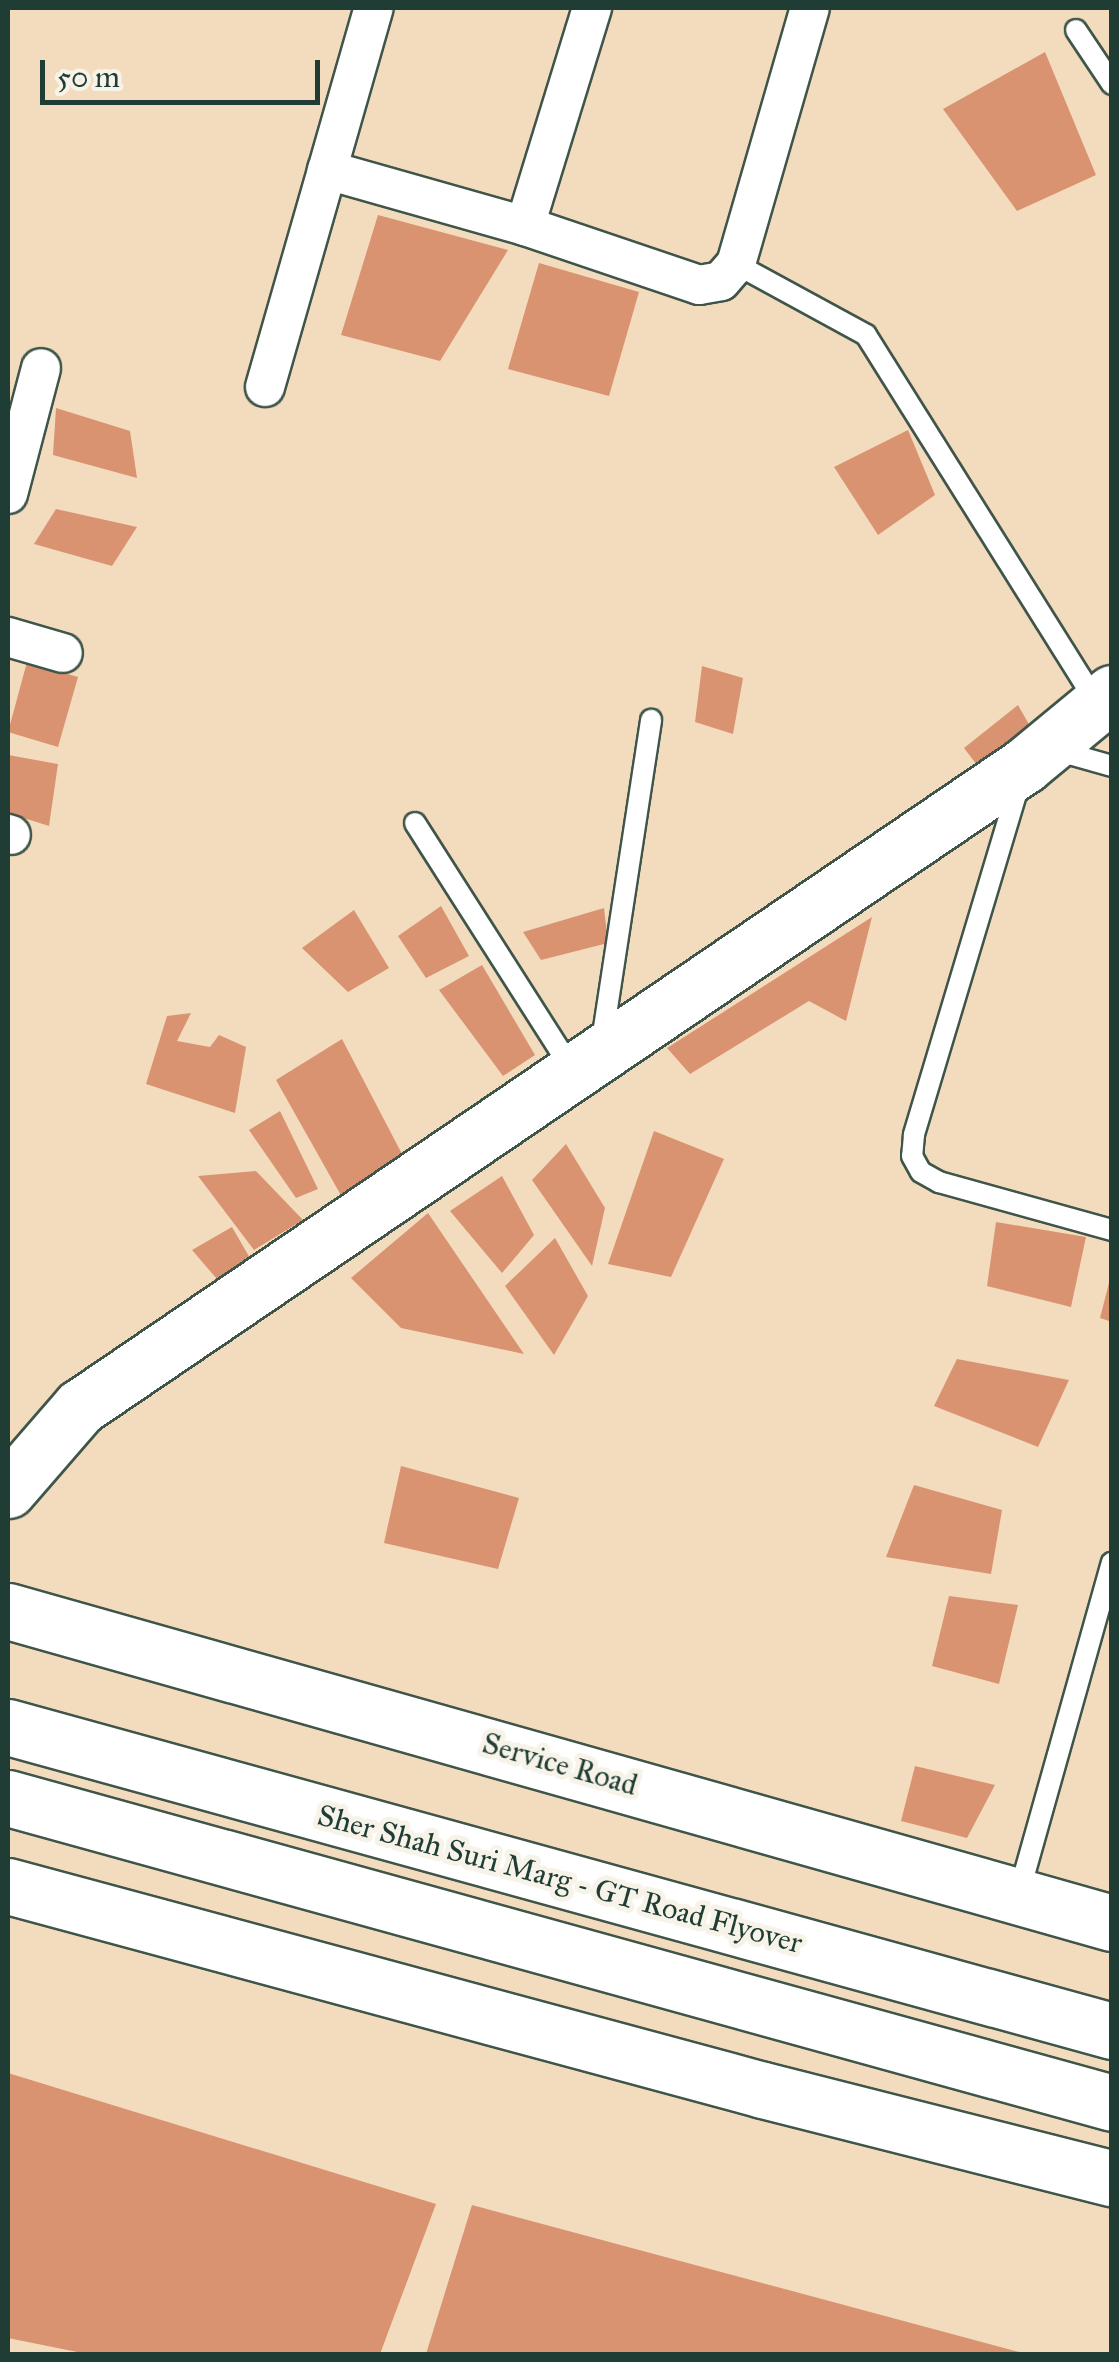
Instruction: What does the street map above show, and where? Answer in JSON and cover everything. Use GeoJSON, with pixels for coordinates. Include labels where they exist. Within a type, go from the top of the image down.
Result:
{"type":"FeatureCollection","features":[{"type":"Feature","properties":{"kind":"main road"},"geometry":{"type":"LineString","coordinates":[[8,1490],[80,1407],[1035,756],[1104,698]]}},
{"type":"Feature","properties":{"kind":"main road","name":"Service Road"},"geometry":{"type":"LineString","coordinates":[[8,1611],[1112,1923]]}},
{"type":"Feature","properties":{"kind":"main road","name":"Sher Shah Suri Marg - GT Road Flyover"},"geometry":{"type":"LineString","coordinates":[[8,1727],[1112,2031]]}},
{"type":"Feature","properties":{"kind":"main road"},"geometry":{"type":"LineString","coordinates":[[8,1798],[1112,2103]]}},
{"type":"Feature","properties":{"kind":"main road"},"geometry":{"type":"LineString","coordinates":[[8,1886],[744,2085],[1112,2178]]}},
{"type":"Feature","properties":{"kind":"street"},"geometry":{"type":"LineString","coordinates":[[265,387],[374,8]]}},
{"type":"Feature","properties":{"kind":"street"},"geometry":{"type":"LineString","coordinates":[[525,226],[592,8]]}},
{"type":"Feature","properties":{"kind":"street"},"geometry":{"type":"LineString","coordinates":[[327,170],[525,226],[699,285],[721,281],[736,264],[810,8]]}},
{"type":"Feature","properties":{"kind":"street"},"geometry":{"type":"LineString","coordinates":[[8,494],[42,368]]}},
{"type":"Feature","properties":{"kind":"street"},"geometry":{"type":"LineString","coordinates":[[8,636],[63,653]]}},
{"type":"Feature","properties":{"kind":"lane"},"geometry":{"type":"LineString","coordinates":[[1076,30],[1112,84]]}},
{"type":"Feature","properties":{"kind":"lane"},"geometry":{"type":"LineString","coordinates":[[736,264],[866,335],[1104,698]]}},
{"type":"Feature","properties":{"kind":"lane"},"geometry":{"type":"LineString","coordinates":[[587,1062],[651,720]]}},
{"type":"Feature","properties":{"kind":"lane"},"geometry":{"type":"LineString","coordinates":[[1112,766],[1035,756],[914,1135],[912,1156],[921,1172],[940,1182],[1112,1230]]}},
{"type":"Feature","properties":{"kind":"lane"},"geometry":{"type":"LineString","coordinates":[[415,823],[587,1062]]}},
{"type":"Feature","properties":{"kind":"lane"},"geometry":{"type":"LineString","coordinates":[[1018,1895],[1112,1563]]}},
{"type":"Feature","properties":{"kind":"building"},"geometry":{"type":"Polygon","coordinates":[[[1045,52],[1096,175],[1017,211],[943,109],[1045,52]]]}},
{"type":"Feature","properties":{"kind":"building"},"geometry":{"type":"Polygon","coordinates":[[[378,215],[508,250],[440,361],[341,335],[378,215]]]}},
{"type":"Feature","properties":{"kind":"building"},"geometry":{"type":"Polygon","coordinates":[[[539,263],[639,292],[609,396],[508,369],[539,263]]]}},
{"type":"Feature","properties":{"kind":"building"},"geometry":{"type":"Polygon","coordinates":[[[56,408],[130,431],[137,478],[53,455],[56,408]]]}},
{"type":"Feature","properties":{"kind":"building"},"geometry":{"type":"Polygon","coordinates":[[[908,430],[935,495],[878,535],[834,467],[908,430]]]}},
{"type":"Feature","properties":{"kind":"building"},"geometry":{"type":"Polygon","coordinates":[[[56,509],[137,527],[112,566],[34,544],[56,509]]]}},
{"type":"Feature","properties":{"kind":"building"},"geometry":{"type":"Polygon","coordinates":[[[27,662],[78,677],[58,747],[8,732],[27,662]]]}},
{"type":"Feature","properties":{"kind":"building"},"geometry":{"type":"Polygon","coordinates":[[[702,666],[743,678],[733,734],[695,722],[702,666]]]}},
{"type":"Feature","properties":{"kind":"building"},"geometry":{"type":"Polygon","coordinates":[[[1018,705],[1035,735],[977,765],[964,748],[1018,705]]]}},
{"type":"Feature","properties":{"kind":"building"},"geometry":{"type":"Polygon","coordinates":[[[8,755],[58,764],[49,826],[8,813],[8,755]]]}},
{"type":"Feature","properties":{"kind":"building"},"geometry":{"type":"Polygon","coordinates":[[[441,906],[469,956],[426,978],[398,936],[441,906]]]}},
{"type":"Feature","properties":{"kind":"building"},"geometry":{"type":"Polygon","coordinates":[[[604,908],[608,943],[541,960],[523,932],[604,908]]]}},
{"type":"Feature","properties":{"kind":"building"},"geometry":{"type":"Polygon","coordinates":[[[354,910],[389,968],[348,992],[302,948],[354,910]]]}},
{"type":"Feature","properties":{"kind":"building"},"geometry":{"type":"Polygon","coordinates":[[[872,917],[846,1021],[809,1001],[690,1074],[667,1048],[872,917]]]}},
{"type":"Feature","properties":{"kind":"building"},"geometry":{"type":"Polygon","coordinates":[[[482,965],[535,1055],[503,1076],[439,990],[482,965]]]}},
{"type":"Feature","properties":{"kind":"building"},"geometry":{"type":"Polygon","coordinates":[[[191,1013],[177,1041],[210,1047],[219,1035],[246,1047],[235,1113],[146,1084],[167,1016],[191,1013]]]}},
{"type":"Feature","properties":{"kind":"building"},"geometry":{"type":"Polygon","coordinates":[[[342,1039],[402,1154],[343,1199],[276,1080],[342,1039]]]}},
{"type":"Feature","properties":{"kind":"building"},"geometry":{"type":"Polygon","coordinates":[[[280,1111],[318,1189],[296,1198],[249,1130],[280,1111]]]}},
{"type":"Feature","properties":{"kind":"building"},"geometry":{"type":"Polygon","coordinates":[[[654,1131],[724,1159],[671,1277],[608,1264],[654,1131]]]}},
{"type":"Feature","properties":{"kind":"building"},"geometry":{"type":"Polygon","coordinates":[[[566,1144],[605,1208],[592,1266],[532,1180],[566,1144]]]}},
{"type":"Feature","properties":{"kind":"building"},"geometry":{"type":"Polygon","coordinates":[[[256,1171],[303,1220],[254,1250],[198,1176],[256,1171]]]}},
{"type":"Feature","properties":{"kind":"building"},"geometry":{"type":"Polygon","coordinates":[[[502,1176],[534,1235],[502,1273],[450,1211],[502,1176]]]}},
{"type":"Feature","properties":{"kind":"building"},"geometry":{"type":"Polygon","coordinates":[[[428,1213],[524,1354],[401,1328],[351,1278],[428,1213]]]}},
{"type":"Feature","properties":{"kind":"building"},"geometry":{"type":"Polygon","coordinates":[[[996,1222],[1086,1237],[1071,1307],[987,1286],[996,1222]]]}},
{"type":"Feature","properties":{"kind":"building"},"geometry":{"type":"Polygon","coordinates":[[[232,1227],[254,1265],[229,1293],[192,1250],[232,1227]]]}},
{"type":"Feature","properties":{"kind":"building"},"geometry":{"type":"Polygon","coordinates":[[[555,1238],[588,1296],[554,1355],[505,1286],[555,1238]]]}},
{"type":"Feature","properties":{"kind":"building"},"geometry":{"type":"Polygon","coordinates":[[[1112,1279],[1112,1322],[1100,1318],[1112,1279]]]}},
{"type":"Feature","properties":{"kind":"building"},"geometry":{"type":"Polygon","coordinates":[[[957,1359],[1069,1380],[1038,1447],[934,1406],[957,1359]]]}},
{"type":"Feature","properties":{"kind":"building"},"geometry":{"type":"Polygon","coordinates":[[[401,1466],[519,1498],[498,1569],[384,1543],[401,1466]]]}},
{"type":"Feature","properties":{"kind":"building"},"geometry":{"type":"Polygon","coordinates":[[[914,1485],[1002,1510],[991,1574],[886,1557],[914,1485]]]}},
{"type":"Feature","properties":{"kind":"building"},"geometry":{"type":"Polygon","coordinates":[[[949,1596],[1018,1605],[999,1684],[932,1666],[949,1596]]]}},
{"type":"Feature","properties":{"kind":"building"},"geometry":{"type":"Polygon","coordinates":[[[915,1766],[995,1785],[967,1838],[901,1821],[915,1766]]]}},
{"type":"Feature","properties":{"kind":"building"},"geometry":{"type":"Polygon","coordinates":[[[8,2073],[436,2204],[380,2354],[87,2354],[8,2338],[8,2073]]]}},
{"type":"Feature","properties":{"kind":"building"},"geometry":{"type":"Polygon","coordinates":[[[472,2205],[1023,2353],[1023,2354],[426,2354],[472,2205]]]}}]}
